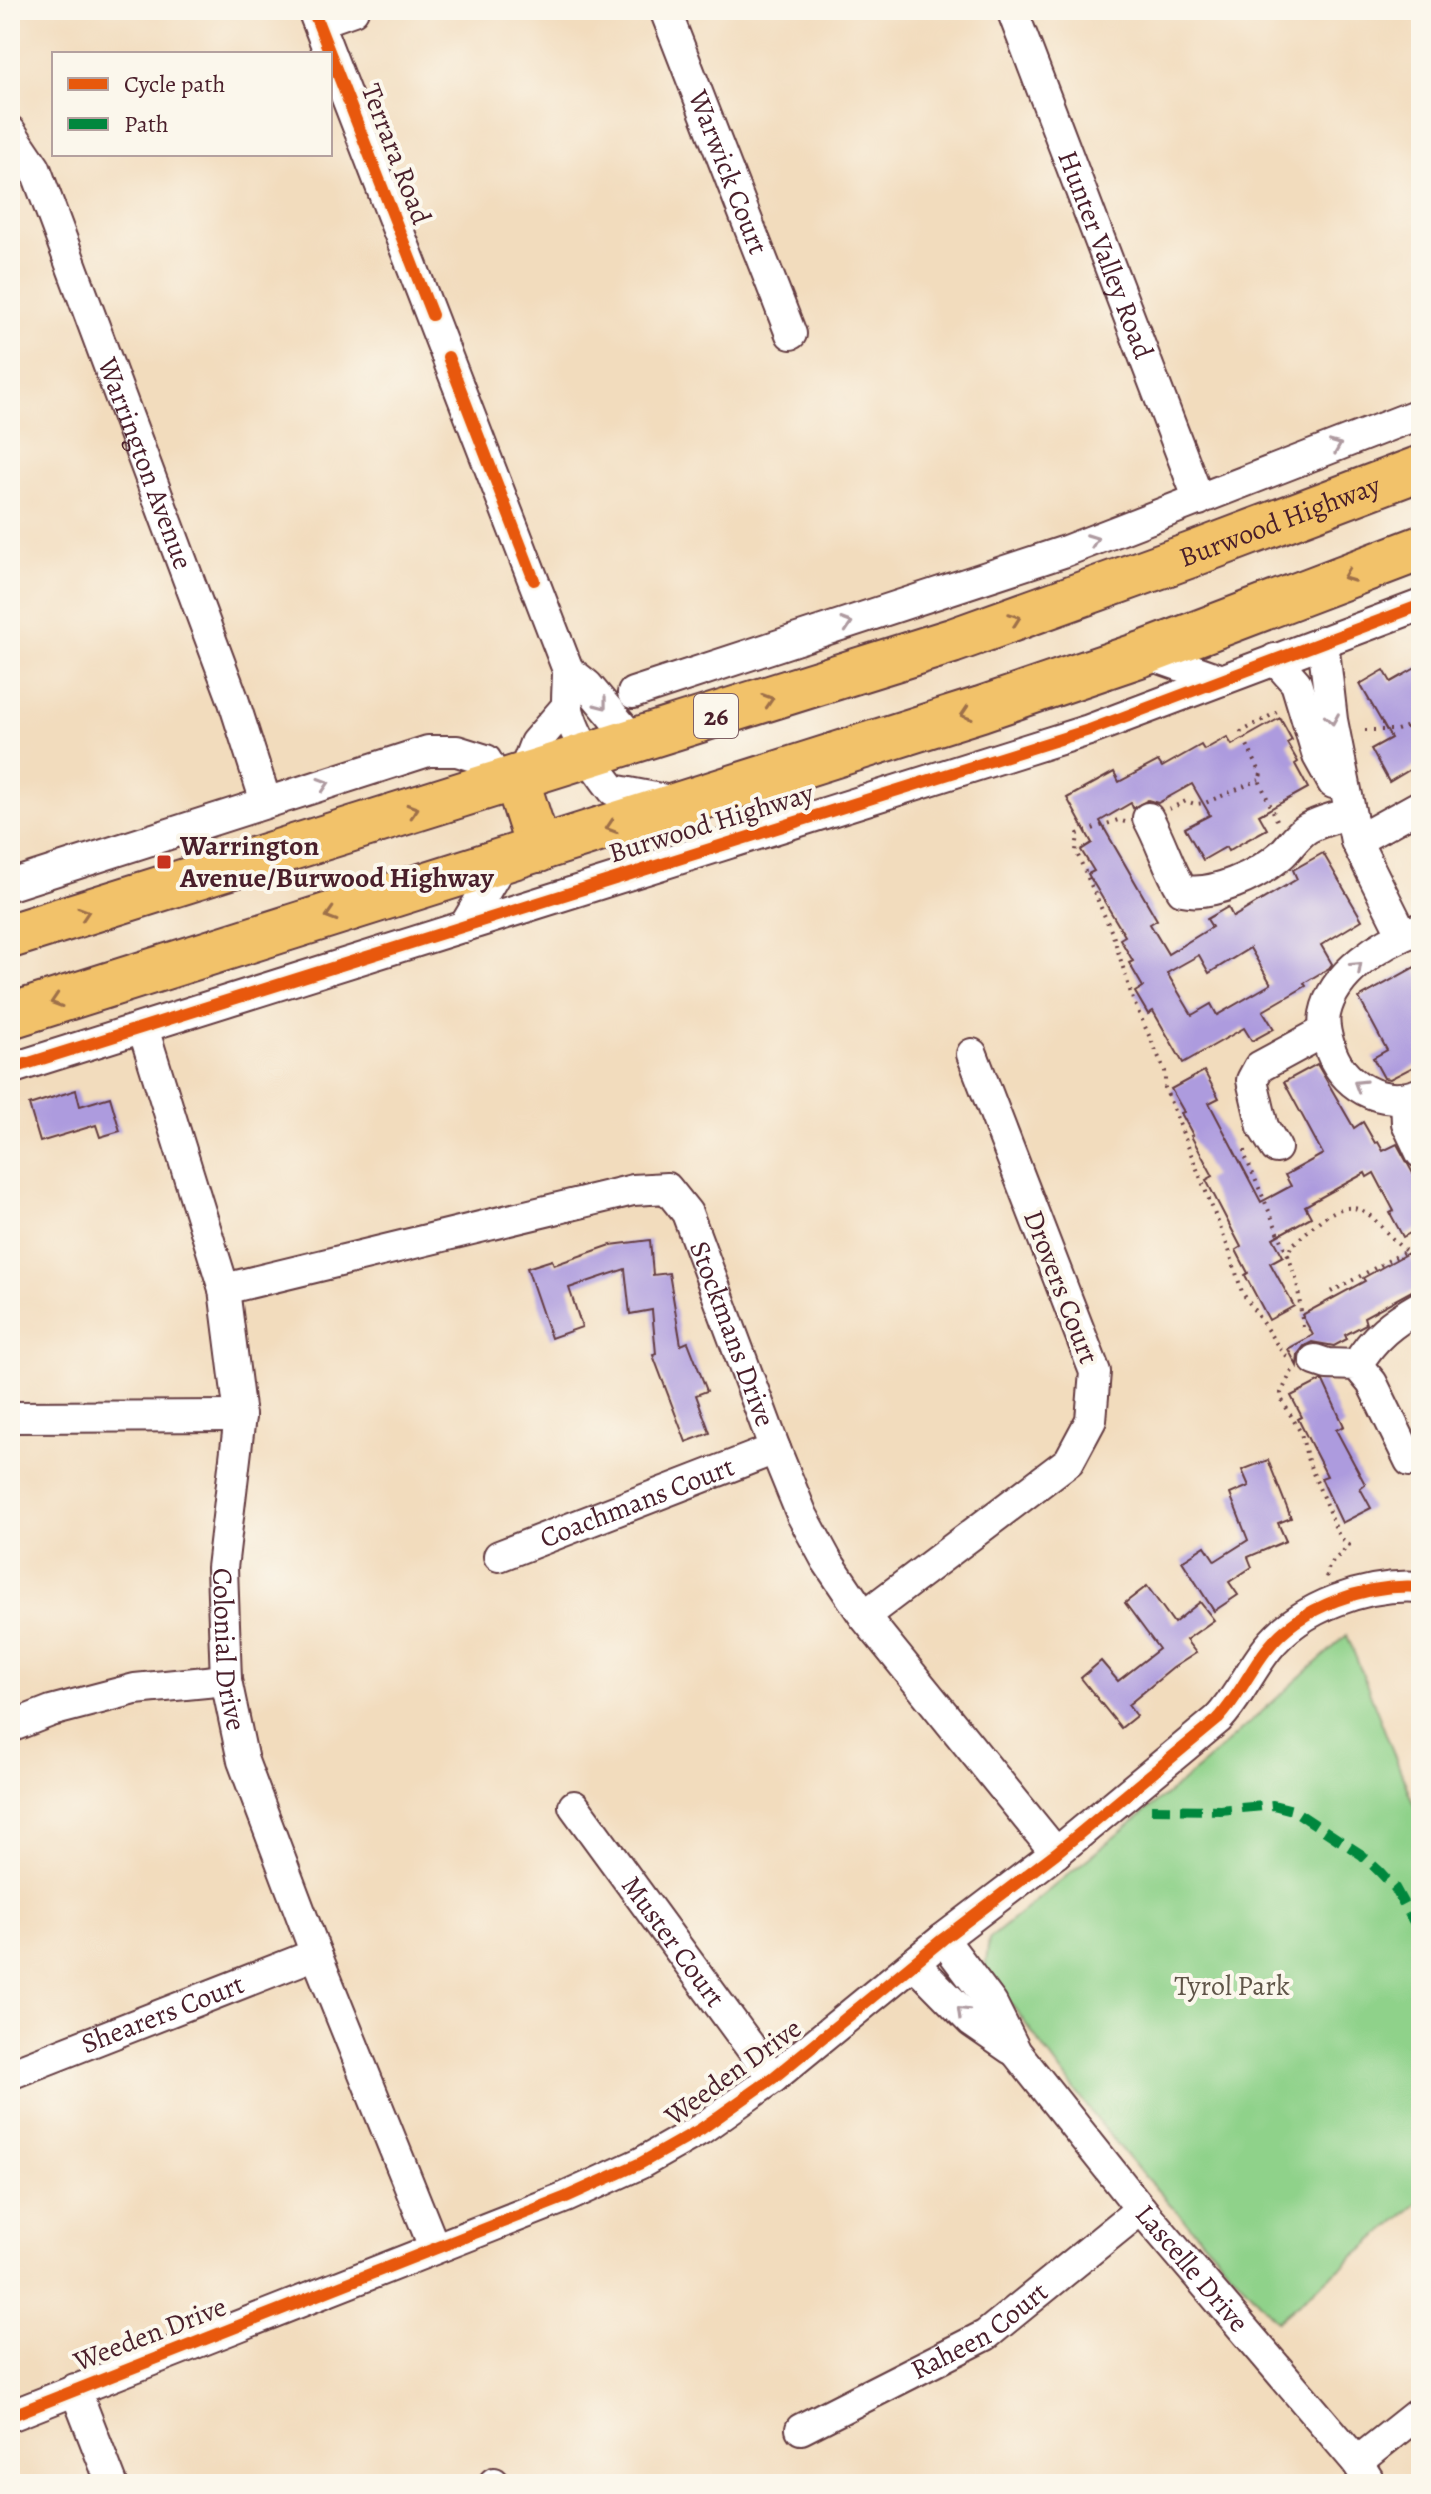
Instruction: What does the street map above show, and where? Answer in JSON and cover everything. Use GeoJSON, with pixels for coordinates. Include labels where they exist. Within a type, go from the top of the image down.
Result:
{"type":"FeatureCollection","features":[{"type":"Feature","properties":{"kind":"highway","name":"Burwood Highway"},"geometry":{"type":"LineString","coordinates":[[10,936],[952,641],[1417,469]]}},
{"type":"Feature","properties":{"kind":"highway","name":"Burwood Highway"},"geometry":{"type":"LineString","coordinates":[[10,1016],[981,709],[1145,653],[1421,548]]}},
{"type":"Feature","properties":{"kind":"highway"},"geometry":{"type":"LineString","coordinates":[[513,780],[521,856]]}},
{"type":"Feature","properties":{"kind":"street"},"geometry":{"type":"LineString","coordinates":[[316,16],[353,10]]}},
{"type":"Feature","properties":{"kind":"street","name":"Warwick Court"},"geometry":{"type":"LineString","coordinates":[[665,10],[791,334]]}},
{"type":"Feature","properties":{"kind":"street","name":"Hunter Valley Road"},"geometry":{"type":"LineString","coordinates":[[1012,10],[1199,500]]}},
{"type":"Feature","properties":{"kind":"street","name":"Terrara Road"},"geometry":{"type":"LineString","coordinates":[[316,16],[330,52]]}},
{"type":"Feature","properties":{"kind":"street","name":"Terrara Road"},"geometry":{"type":"LineString","coordinates":[[332,58],[568,670],[567,706],[589,756],[613,790],[682,803]]}},
{"type":"Feature","properties":{"kind":"street","name":"Warrington Avenue"},"geometry":{"type":"LineString","coordinates":[[10,131],[35,168],[233,699],[266,802]]}},
{"type":"Feature","properties":{"kind":"street"},"geometry":{"type":"LineString","coordinates":[[1408,418],[1417,469]]}},
{"type":"Feature","properties":{"kind":"street","name":"Burwood Highway"},"geometry":{"type":"LineString","coordinates":[[633,693],[1018,568],[1408,418]]}},
{"type":"Feature","properties":{"kind":"street","name":"Burwood Highway"},"geometry":{"type":"LineString","coordinates":[[10,1069],[1089,730],[1421,605]]}},
{"type":"Feature","properties":{"kind":"street"},"geometry":{"type":"LineString","coordinates":[[1323,641],[1332,720],[1353,827]]}},
{"type":"Feature","properties":{"kind":"street"},"geometry":{"type":"LineString","coordinates":[[1145,653],[1222,680]]}},
{"type":"Feature","properties":{"kind":"street"},"geometry":{"type":"LineString","coordinates":[[1275,659],[1296,683],[1318,756],[1353,827],[1412,932],[1359,963],[1335,989],[1325,1014],[1325,1031],[1332,1055],[1345,1076],[1364,1090],[1388,1098],[1414,1096],[1407,1123],[1421,1153]]}},
{"type":"Feature","properties":{"kind":"street","name":"Terrara Road"},"geometry":{"type":"LineString","coordinates":[[568,670],[652,736]]}},
{"type":"Feature","properties":{"kind":"street"},"geometry":{"type":"LineString","coordinates":[[652,736],[693,674]]}},
{"type":"Feature","properties":{"kind":"street"},"geometry":{"type":"LineString","coordinates":[[10,885],[266,802],[443,749],[486,760],[513,780],[535,743],[567,706]]}},
{"type":"Feature","properties":{"kind":"street"},"geometry":{"type":"LineString","coordinates":[[1148,818],[1182,890],[1195,893],[1219,889],[1261,868],[1280,856],[1305,829],[1353,827],[1421,805]]}},
{"type":"Feature","properties":{"kind":"street"},"geometry":{"type":"LineString","coordinates":[[464,927],[521,856]]}},
{"type":"Feature","properties":{"kind":"street","name":"Colonial Drive"},"geometry":{"type":"LineString","coordinates":[[143,1028],[224,1289],[240,1416],[222,1568],[226,1680],[243,1761],[316,1954],[434,2247]]}},
{"type":"Feature","properties":{"kind":"street"},"geometry":{"type":"LineString","coordinates":[[1263,1145],[1252,1080],[1259,1067],[1325,1031]]}},
{"type":"Feature","properties":{"kind":"street","name":"Drovers Court"},"geometry":{"type":"LineString","coordinates":[[864,1616],[1069,1461],[1091,1420],[1095,1372],[972,1054]]}},
{"type":"Feature","properties":{"kind":"street","name":"Stockmans Drive"},"geometry":{"type":"LineString","coordinates":[[224,1289],[633,1190],[667,1188],[687,1213],[775,1449],[802,1515],[827,1561],[864,1616],[1056,1853]]}},
{"type":"Feature","properties":{"kind":"street"},"geometry":{"type":"LineString","coordinates":[[1357,1365],[1369,1345],[1390,1324],[1421,1306]]}},
{"type":"Feature","properties":{"kind":"street"},"geometry":{"type":"LineString","coordinates":[[1315,1360],[1327,1364],[1357,1365],[1372,1383],[1410,1461]]}},
{"type":"Feature","properties":{"kind":"street"},"geometry":{"type":"LineString","coordinates":[[10,1417],[240,1416]]}},
{"type":"Feature","properties":{"kind":"street","name":"Coachmans Court"},"geometry":{"type":"LineString","coordinates":[[499,1556],[775,1449]]}},
{"type":"Feature","properties":{"kind":"street","name":"Weeden Drive"},"geometry":{"type":"LineString","coordinates":[[10,2416],[566,2197],[641,2163],[701,2129],[773,2078],[943,1939],[1056,1853],[1218,1719],[1232,1704],[1269,1647],[1295,1621],[1308,1612],[1388,1587],[1421,1587]]}},
{"type":"Feature","properties":{"kind":"street"},"geometry":{"type":"LineString","coordinates":[[10,1727],[51,1711],[135,1689],[226,1680]]}},
{"type":"Feature","properties":{"kind":"street","name":"Muster Court"},"geometry":{"type":"LineString","coordinates":[[574,1806],[773,2078]]}},
{"type":"Feature","properties":{"kind":"street","name":"Lascelle Drive"},"geometry":{"type":"LineString","coordinates":[[943,1939],[992,2004],[1016,2052],[1141,2209],[1364,2473]]}},
{"type":"Feature","properties":{"kind":"street","name":"Shearers Court"},"geometry":{"type":"LineString","coordinates":[[10,2074],[316,1954]]}},
{"type":"Feature","properties":{"kind":"street","name":"Lascelle Drive"},"geometry":{"type":"LineString","coordinates":[[914,1963],[972,2022],[1016,2052]]}},
{"type":"Feature","properties":{"kind":"street","name":"Raheen Court"},"geometry":{"type":"LineString","coordinates":[[801,2429],[986,2335],[1141,2209]]}},
{"type":"Feature","properties":{"kind":"street"},"geometry":{"type":"LineString","coordinates":[[75,2389],[112,2484]]}},
{"type":"Feature","properties":{"kind":"street"},"geometry":{"type":"LineString","coordinates":[[1364,2473],[1421,2411]]}},
{"type":"Feature","properties":{"kind":"path"},"geometry":{"type":"LineString","coordinates":[[1287,707],[1241,732],[1261,774],[1259,780],[1280,828],[1293,842]]}},
{"type":"Feature","properties":{"kind":"path"},"geometry":{"type":"LineString","coordinates":[[1365,730],[1397,730],[1421,722]]}},
{"type":"Feature","properties":{"kind":"path"},"geometry":{"type":"LineString","coordinates":[[1259,780],[1205,803],[1186,801],[1163,809],[1138,824],[1118,820],[1078,834],[1076,851],[1116,942],[1133,1000],[1165,1071],[1165,1088],[1229,1250],[1242,1292],[1293,1365],[1281,1393],[1282,1400],[1301,1433],[1308,1461],[1339,1536],[1349,1545],[1329,1566],[1327,1581]]}},
{"type":"Feature","properties":{"kind":"path"},"geometry":{"type":"LineString","coordinates":[[1263,1145],[1251,1172],[1288,1255],[1297,1282],[1303,1327]]}},
{"type":"Feature","properties":{"kind":"path"},"geometry":{"type":"LineString","coordinates":[[1288,1255],[1291,1246],[1334,1211],[1348,1207],[1366,1212],[1393,1242],[1406,1251]]}},
{"type":"Feature","properties":{"kind":"path"},"geometry":{"type":"LineString","coordinates":[[1331,1292],[1406,1251],[1421,1250]]}},
{"type":"Feature","properties":{"kind":"green space","name":"Tyrol Park"},"geometry":{"type":"Polygon","coordinates":[[[1347,1635],[1421,1823],[1421,2200],[1277,2321],[1138,2169],[1095,2117],[985,1969],[989,1939],[1205,1763],[1347,1635]]]}},
{"type":"Feature","properties":{"kind":"building"},"geometry":{"type":"Polygon","coordinates":[[[1421,665],[1421,763],[1389,782],[1371,749],[1391,738],[1360,684],[1384,670],[1391,682],[1421,665]]]}},
{"type":"Feature","properties":{"kind":"building"},"geometry":{"type":"Polygon","coordinates":[[[1280,718],[1292,740],[1287,743],[1308,788],[1259,815],[1267,829],[1228,851],[1226,847],[1203,860],[1185,828],[1210,815],[1192,784],[1158,803],[1148,800],[1133,808],[1131,803],[1100,821],[1157,920],[1150,924],[1168,954],[1212,927],[1207,919],[1228,907],[1233,917],[1297,879],[1293,870],[1323,853],[1362,920],[1321,945],[1332,964],[1329,968],[1304,983],[1306,986],[1263,1011],[1274,1029],[1252,1041],[1244,1028],[1183,1063],[1153,1011],[1148,1014],[1135,992],[1143,987],[1120,939],[1125,936],[1088,874],[1094,871],[1081,850],[1092,843],[1067,798],[1114,772],[1119,782],[1158,761],[1162,767],[1201,745],[1204,750],[1227,737],[1232,745],[1280,718]],[[1250,948],[1209,973],[1199,955],[1167,973],[1192,1015],[1211,1004],[1217,1015],[1271,984],[1250,948]]]}},
{"type":"Feature","properties":{"kind":"building"},"geometry":{"type":"Polygon","coordinates":[[[1415,967],[1421,979],[1421,1063],[1390,1079],[1384,1078],[1373,1058],[1387,1050],[1359,998],[1415,967]]]}},
{"type":"Feature","properties":{"kind":"building"},"geometry":{"type":"Polygon","coordinates":[[[1317,1064],[1354,1128],[1363,1122],[1383,1151],[1397,1144],[1421,1188],[1421,1227],[1403,1237],[1390,1213],[1394,1211],[1374,1173],[1367,1177],[1365,1173],[1305,1206],[1311,1217],[1273,1238],[1283,1256],[1270,1263],[1294,1306],[1269,1320],[1245,1275],[1248,1273],[1236,1250],[1241,1247],[1206,1180],[1213,1176],[1191,1136],[1181,1113],[1184,1112],[1171,1089],[1204,1071],[1219,1098],[1209,1103],[1261,1202],[1291,1186],[1285,1175],[1323,1154],[1284,1082],[1317,1064]]]}},
{"type":"Feature","properties":{"kind":"building"},"geometry":{"type":"Polygon","coordinates":[[[76,1090],[80,1106],[110,1097],[120,1131],[100,1137],[96,1125],[40,1142],[29,1105],[76,1090]]]}},
{"type":"Feature","properties":{"kind":"building"},"geometry":{"type":"Polygon","coordinates":[[[650,1240],[653,1275],[669,1273],[681,1345],[688,1342],[707,1391],[696,1395],[710,1433],[686,1442],[653,1355],[656,1354],[652,1310],[630,1314],[625,1269],[569,1288],[582,1327],[551,1338],[527,1268],[552,1260],[554,1265],[611,1245],[650,1240]]]}},
{"type":"Feature","properties":{"kind":"building"},"geometry":{"type":"Polygon","coordinates":[[[1408,1253],[1421,1276],[1421,1286],[1364,1317],[1366,1324],[1345,1335],[1347,1339],[1334,1346],[1312,1342],[1304,1346],[1298,1354],[1297,1366],[1288,1349],[1313,1335],[1302,1315],[1365,1281],[1363,1278],[1408,1253]]]}},
{"type":"Feature","properties":{"kind":"building"},"geometry":{"type":"Polygon","coordinates":[[[1323,1381],[1344,1426],[1336,1430],[1365,1484],[1360,1488],[1371,1508],[1342,1523],[1321,1478],[1327,1476],[1298,1419],[1302,1417],[1291,1396],[1323,1381]]]}},
{"type":"Feature","properties":{"kind":"building"},"geometry":{"type":"Polygon","coordinates":[[[1268,1460],[1291,1518],[1278,1523],[1286,1541],[1248,1557],[1252,1567],[1229,1582],[1238,1595],[1214,1611],[1182,1561],[1205,1546],[1215,1561],[1248,1540],[1230,1494],[1249,1486],[1242,1470],[1268,1460]]]}},
{"type":"Feature","properties":{"kind":"building"},"geometry":{"type":"Polygon","coordinates":[[[1147,1586],[1174,1623],[1200,1602],[1214,1620],[1186,1640],[1196,1653],[1128,1705],[1136,1716],[1121,1728],[1081,1678],[1101,1661],[1118,1681],[1159,1649],[1125,1603],[1147,1586]]]}},
{"type":"Feature","properties":{"kind":"marked path"},"geometry":{"type":"LineString","coordinates":[[1151,1809],[1220,1810],[1273,1805],[1293,1810],[1362,1855],[1380,1872],[1395,1888],[1421,1935]]}},
{"type":"Feature","properties":{"kind":"cycle path"},"geometry":{"type":"LineString","coordinates":[[313,10],[329,52]]}},
{"type":"Feature","properties":{"kind":"cycle path"},"geometry":{"type":"LineString","coordinates":[[332,59],[432,315]]}},
{"type":"Feature","properties":{"kind":"cycle path"},"geometry":{"type":"LineString","coordinates":[[448,357],[534,580]]}},
{"type":"Feature","properties":{"kind":"cycle path"},"geometry":{"type":"LineString","coordinates":[[10,1069],[1089,730],[1421,605]]}},
{"type":"Feature","properties":{"kind":"cycle path"},"geometry":{"type":"LineString","coordinates":[[10,2416],[566,2197],[641,2163],[701,2129],[773,2078],[943,1939],[1056,1853],[1218,1719],[1267,1649],[1298,1621],[1336,1600],[1379,1589],[1421,1587]]}},
{"type":"Feature","properties":{"kind":"place","name":"Warrington Avenue/Burwood Highway"},"geometry":{"type":"Point","coordinates":[164,862]}}]}
